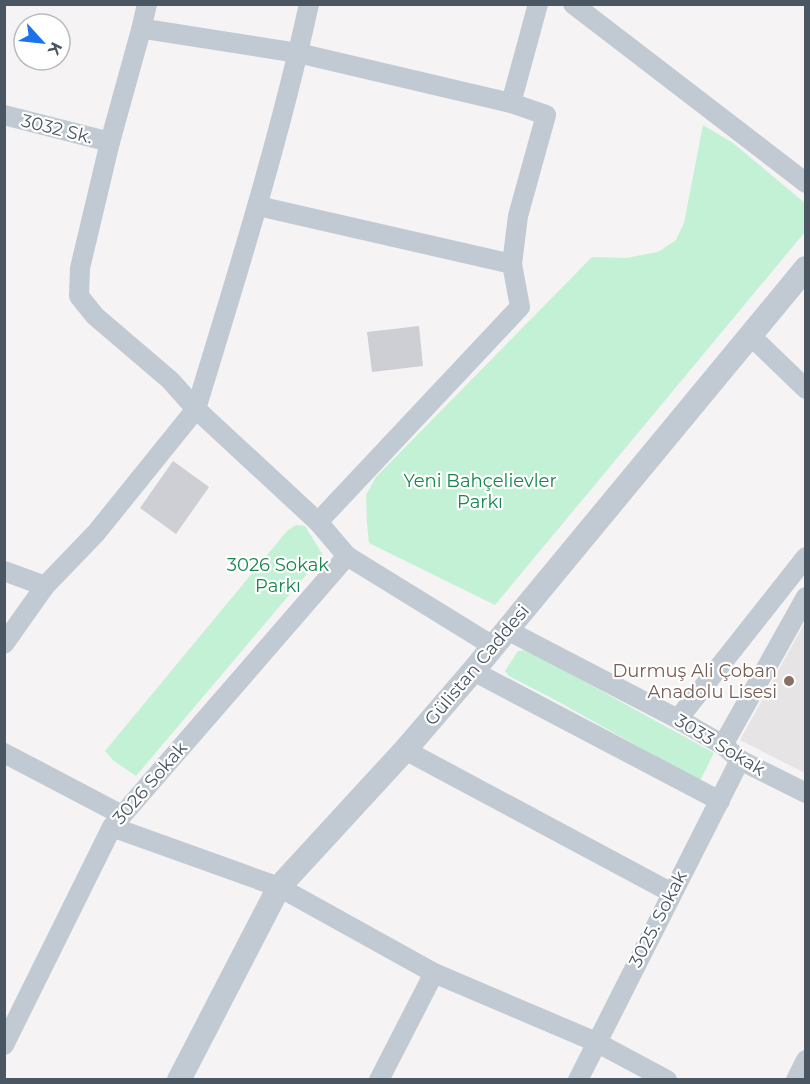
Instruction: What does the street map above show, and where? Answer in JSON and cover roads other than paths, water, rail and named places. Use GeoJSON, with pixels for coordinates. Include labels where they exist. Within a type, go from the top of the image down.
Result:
{"type":"FeatureCollection","features":[{"type":"Feature","properties":{"kind":"street","name":"3033 Sokak"},"geometry":{"type":"LineString","coordinates":[[147,4],[110,142],[80,268],[79,296],[95,316],[170,380],[196,409],[318,522],[347,555],[500,638],[678,718],[723,745],[740,760],[806,793]]}},
{"type":"Feature","properties":{"kind":"street"},"geometry":{"type":"LineString","coordinates":[[4,644],[45,586],[96,533],[196,409],[258,206],[309,4]]}},
{"type":"Feature","properties":{"kind":"street"},"geometry":{"type":"LineString","coordinates":[[511,103],[538,4]]}},
{"type":"Feature","properties":{"kind":"street"},"geometry":{"type":"LineString","coordinates":[[573,4],[806,183]]}},
{"type":"Feature","properties":{"kind":"street"},"geometry":{"type":"LineString","coordinates":[[141,30],[145,28],[298,53],[511,103],[546,116],[518,216],[512,264],[520,307],[318,522]]}},
{"type":"Feature","properties":{"kind":"street","name":"3032 Sk."},"geometry":{"type":"LineString","coordinates":[[4,115],[110,142]]}},
{"type":"Feature","properties":{"kind":"street"},"geometry":{"type":"LineString","coordinates":[[258,206],[512,264]]}},
{"type":"Feature","properties":{"kind":"street","name":"Gülistan Caddesi"},"geometry":{"type":"LineString","coordinates":[[179,1080],[279,887],[405,750],[473,671],[806,268]]}},
{"type":"Feature","properties":{"kind":"street"},"geometry":{"type":"LineString","coordinates":[[751,336],[806,389]]}},
{"type":"Feature","properties":{"kind":"street","name":"3026 Sokak"},"geometry":{"type":"LineString","coordinates":[[4,1045],[117,821],[347,555]]}},
{"type":"Feature","properties":{"kind":"street"},"geometry":{"type":"LineString","coordinates":[[678,718],[806,557]]}},
{"type":"Feature","properties":{"kind":"street"},"geometry":{"type":"LineString","coordinates":[[4,571],[45,586]]}},
{"type":"Feature","properties":{"kind":"street"},"geometry":{"type":"LineString","coordinates":[[723,745],[806,597]]}},
{"type":"Feature","properties":{"kind":"street"},"geometry":{"type":"LineString","coordinates":[[473,671],[720,801]]}},
{"type":"Feature","properties":{"kind":"street"},"geometry":{"type":"LineString","coordinates":[[405,750],[672,893]]}},
{"type":"Feature","properties":{"kind":"street"},"geometry":{"type":"LineString","coordinates":[[4,753],[117,821],[279,887],[434,973],[596,1042],[667,1080]]}},
{"type":"Feature","properties":{"kind":"street","name":"3025. Sokak"},"geometry":{"type":"LineString","coordinates":[[578,1080],[740,760]]}},
{"type":"Feature","properties":{"kind":"street"},"geometry":{"type":"LineString","coordinates":[[379,1080],[434,973]]}},
{"type":"Feature","properties":{"kind":"street"},"geometry":{"type":"LineString","coordinates":[[796,1080],[806,1060]]}},
{"type":"Feature","properties":{"kind":"place","name":"Durmuş Ali Çoban Anadolu Lisesi"},"geometry":{"type":"Point","coordinates":[789,681]}},
{"type":"Feature","properties":{"kind":"park label","name":"Yeni Bahçelievler Parkı"},"geometry":{"type":"Point","coordinates":[480,491]}},
{"type":"Feature","properties":{"kind":"park label","name":"3026 Sokak Parkı"},"geometry":{"type":"Point","coordinates":[278,575]}}]}
